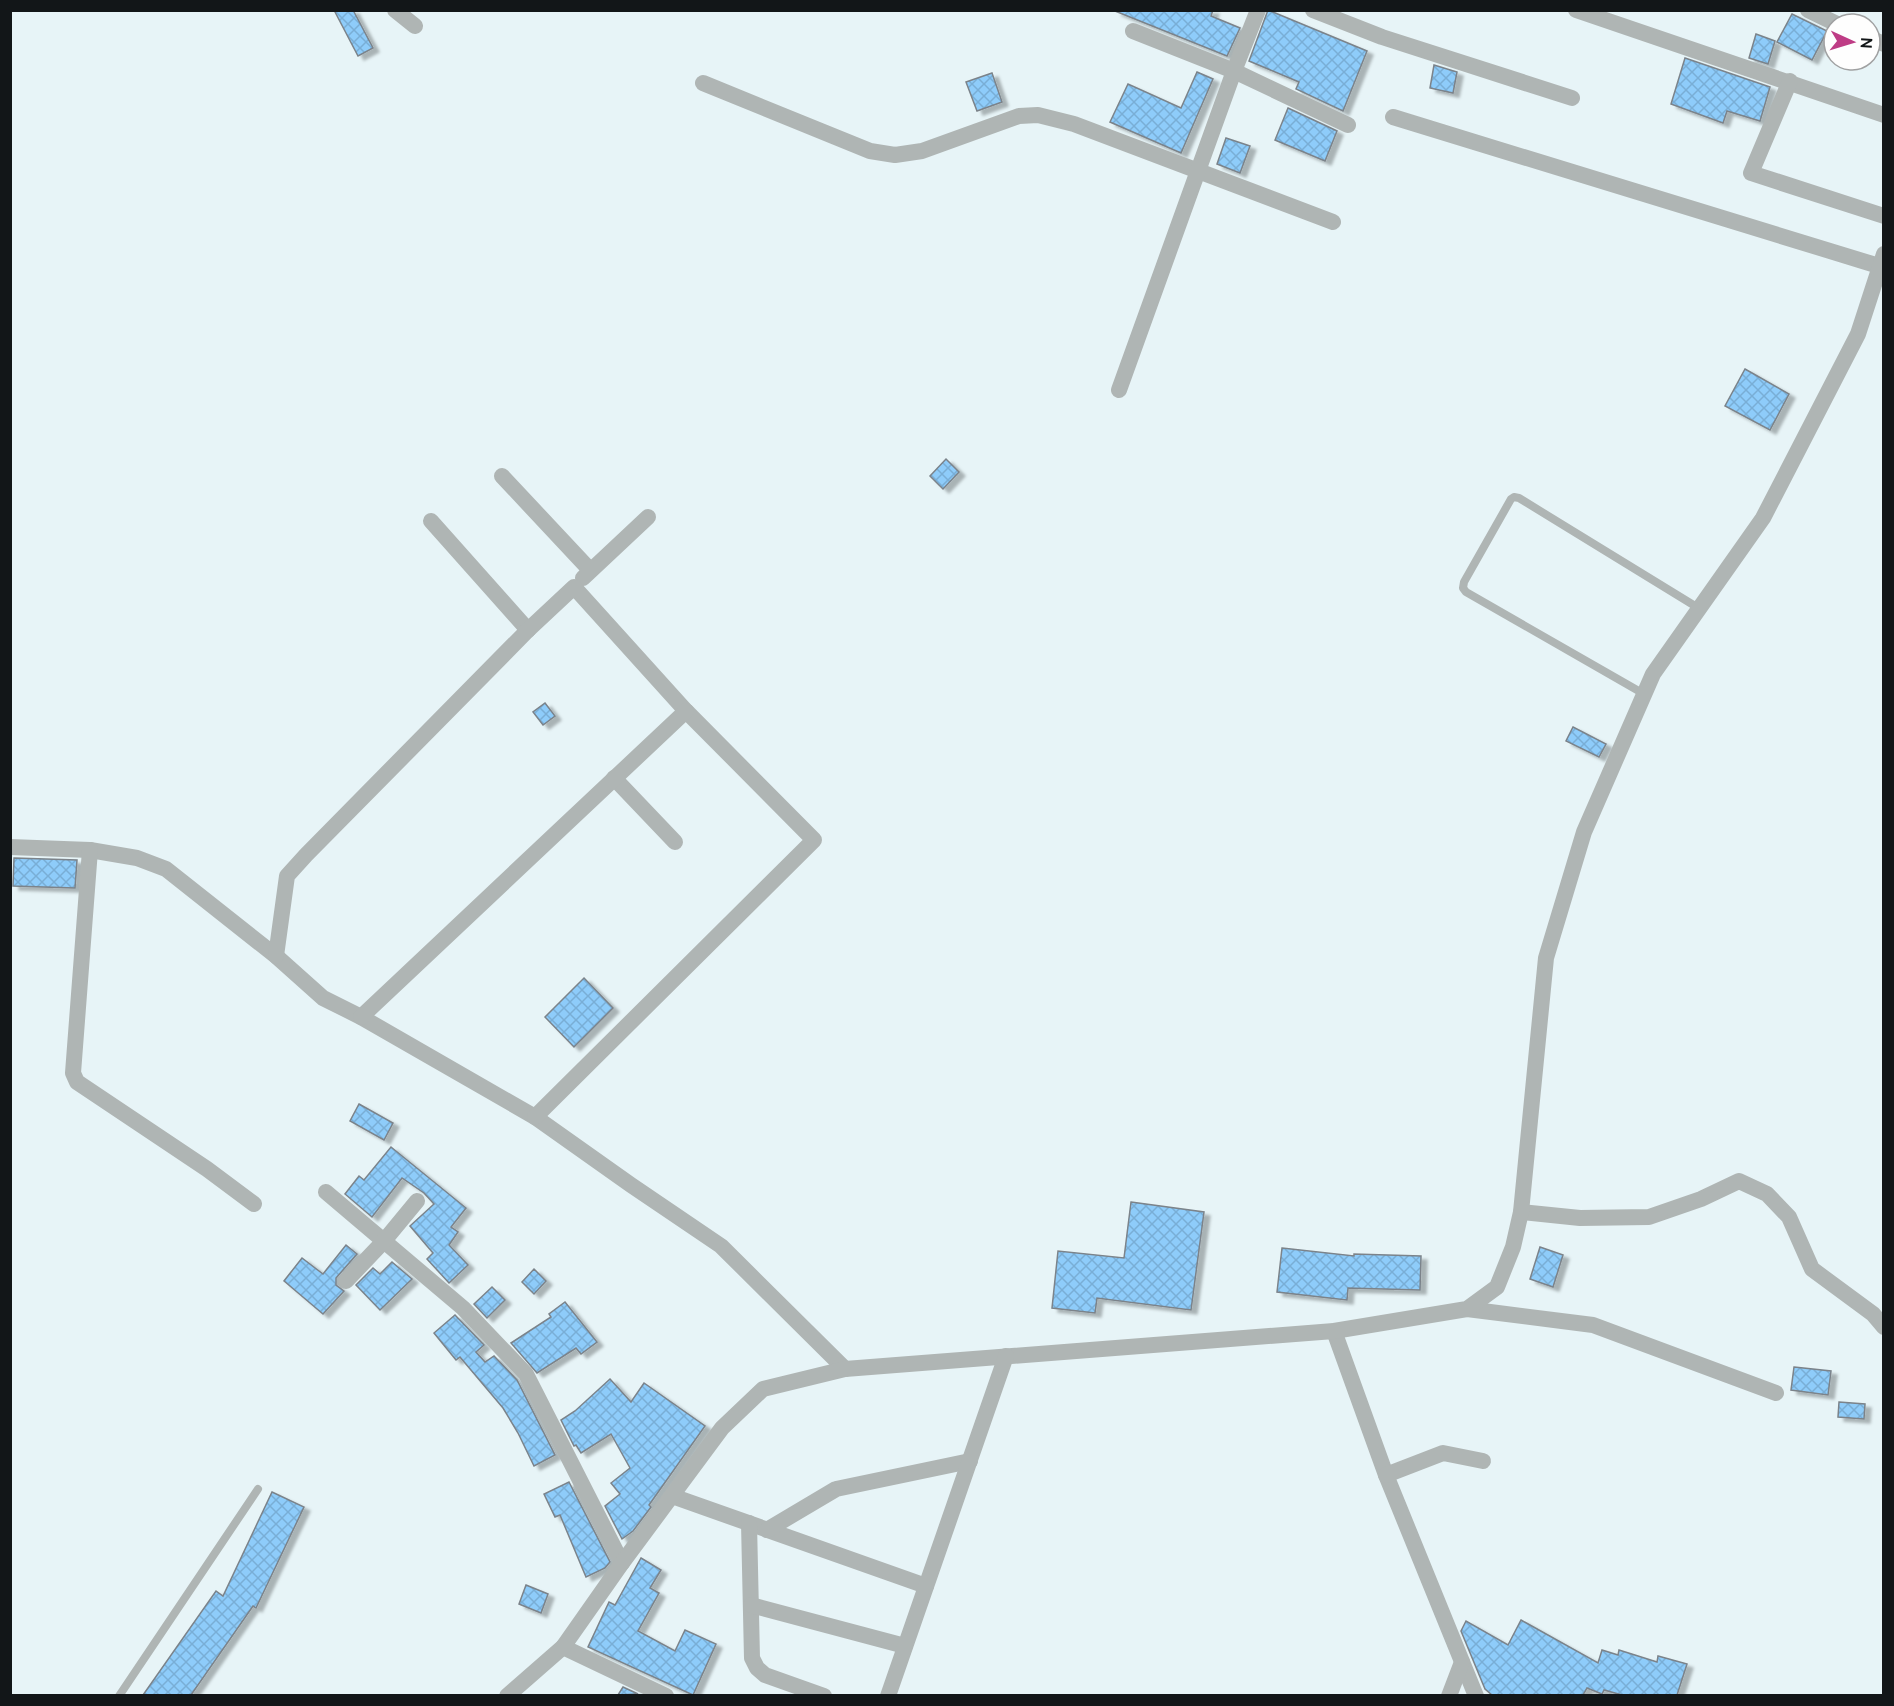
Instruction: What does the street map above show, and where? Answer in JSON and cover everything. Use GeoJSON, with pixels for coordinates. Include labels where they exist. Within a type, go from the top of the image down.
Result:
{"type":"FeatureCollection","features":[{"type":"Feature","properties":{"kind":"street"},"geometry":{"type":"LineString","coordinates":[[395,10],[415,26]]}},
{"type":"Feature","properties":{"kind":"street"},"geometry":{"type":"LineString","coordinates":[[1119,390],[1258,10]]}},
{"type":"Feature","properties":{"kind":"street"},"geometry":{"type":"LineString","coordinates":[[1313,10],[1382,37],[1572,98]]}},
{"type":"Feature","properties":{"kind":"street"},"geometry":{"type":"LineString","coordinates":[[1576,10],[1790,81],[1884,115]]}},
{"type":"Feature","properties":{"kind":"street"},"geometry":{"type":"LineString","coordinates":[[1808,10],[1822,17]]}},
{"type":"Feature","properties":{"kind":"street"},"geometry":{"type":"LineString","coordinates":[[1132,31],[1234,71],[1348,125]]}},
{"type":"Feature","properties":{"kind":"street"},"geometry":{"type":"LineString","coordinates":[[1790,81],[1751,173],[1884,216]]}},
{"type":"Feature","properties":{"kind":"street"},"geometry":{"type":"LineString","coordinates":[[703,83],[870,152],[895,156],[922,151],[1019,116],[1038,115],[1074,124],[1334,222]]}},
{"type":"Feature","properties":{"kind":"street"},"geometry":{"type":"LineString","coordinates":[[1393,117],[1881,260],[1858,334],[1763,518],[1653,674],[1584,832],[1546,958],[1521,1212],[1513,1247],[1497,1287],[1467,1309]]}},
{"type":"Feature","properties":{"kind":"street"},"geometry":{"type":"LineString","coordinates":[[502,476],[590,570]]}},
{"type":"Feature","properties":{"kind":"street"},"geometry":{"type":"LineString","coordinates":[[276,956],[287,876],[528,630],[648,517]]}},
{"type":"Feature","properties":{"kind":"street"},"geometry":{"type":"LineString","coordinates":[[431,520],[528,630]]}},
{"type":"Feature","properties":{"kind":"street"},"geometry":{"type":"LineString","coordinates":[[536,1117],[814,840],[686,711],[574,587]]}},
{"type":"Feature","properties":{"kind":"street"},"geometry":{"type":"LineString","coordinates":[[361,1017],[686,711]]}},
{"type":"Feature","properties":{"kind":"street"},"geometry":{"type":"LineString","coordinates":[[614,778],[675,842]]}},
{"type":"Feature","properties":{"kind":"street"},"geometry":{"type":"LineString","coordinates":[[10,847],[90,850],[137,858],[166,869],[276,956],[323,998],[361,1017],[536,1117],[721,1246],[844,1369]]}},
{"type":"Feature","properties":{"kind":"street"},"geometry":{"type":"LineString","coordinates":[[90,850],[73,1073],[77,1082],[207,1168],[254,1204]]}},
{"type":"Feature","properties":{"kind":"street"},"geometry":{"type":"LineString","coordinates":[[1521,1212],[1580,1218],[1649,1217],[1701,1199],[1739,1181],[1767,1194],[1790,1217],[1812,1269],[1873,1314],[1884,1327]]}},
{"type":"Feature","properties":{"kind":"street"},"geometry":{"type":"LineString","coordinates":[[326,1192],[463,1308],[526,1374],[622,1563]]}},
{"type":"Feature","properties":{"kind":"street"},"geometry":{"type":"LineString","coordinates":[[346,1281],[384,1241],[417,1201]]}},
{"type":"Feature","properties":{"kind":"street"},"geometry":{"type":"LineString","coordinates":[[507,1695],[563,1647],[722,1428],[763,1389],[844,1369],[1334,1330],[1467,1309],[1593,1325],[1776,1393]]}},
{"type":"Feature","properties":{"kind":"street"},"geometry":{"type":"LineString","coordinates":[[1334,1330],[1386,1475],[1476,1695]]}},
{"type":"Feature","properties":{"kind":"street"},"geometry":{"type":"LineString","coordinates":[[888,1695],[1006,1356]]}},
{"type":"Feature","properties":{"kind":"street"},"geometry":{"type":"LineString","coordinates":[[1386,1475],[1443,1453],[1483,1461]]}},
{"type":"Feature","properties":{"kind":"street"},"geometry":{"type":"LineString","coordinates":[[767,1530],[836,1489],[970,1461]]}},
{"type":"Feature","properties":{"kind":"street"},"geometry":{"type":"LineString","coordinates":[[672,1496],[926,1586]]}},
{"type":"Feature","properties":{"kind":"street"},"geometry":{"type":"LineString","coordinates":[[749,1523],[752,1658],[757,1668],[765,1675],[824,1695]]}},
{"type":"Feature","properties":{"kind":"street"},"geometry":{"type":"LineString","coordinates":[[751,1605],[905,1646]]}},
{"type":"Feature","properties":{"kind":"street"},"geometry":{"type":"LineString","coordinates":[[563,1647],[666,1695]]}},
{"type":"Feature","properties":{"kind":"street"},"geometry":{"type":"LineString","coordinates":[[1449,1695],[1462,1662]]}},
{"type":"Feature","properties":{"kind":"lane"},"geometry":{"type":"LineString","coordinates":[[1644,694],[1466,592],[1464,582],[1511,500],[1514,497],[1519,498],[1700,609]]}},
{"type":"Feature","properties":{"kind":"lane"},"geometry":{"type":"LineString","coordinates":[[119,1695],[258,1489]]}},
{"type":"Feature","properties":{"kind":"building"},"geometry":{"type":"Polygon","coordinates":[[[334,10],[353,10],[373,48],[358,56],[334,10]]]}},
{"type":"Feature","properties":{"kind":"building"},"geometry":{"type":"Polygon","coordinates":[[[1213,10],[1211,16],[1240,28],[1227,56],[1115,11],[1213,10]]]}},
{"type":"Feature","properties":{"kind":"building"},"geometry":{"type":"Polygon","coordinates":[[[1268,10],[1367,51],[1343,111],[1296,89],[1299,82],[1249,61],[1268,10]]]}},
{"type":"Feature","properties":{"kind":"building"},"geometry":{"type":"Polygon","coordinates":[[[1792,14],[1822,29],[1822,41],[1812,60],[1777,42],[1792,14]]]}},
{"type":"Feature","properties":{"kind":"building"},"geometry":{"type":"Polygon","coordinates":[[[1756,34],[1775,41],[1768,64],[1749,58],[1756,34]]]}},
{"type":"Feature","properties":{"kind":"building"},"geometry":{"type":"Polygon","coordinates":[[[1685,58],[1770,87],[1760,121],[1727,111],[1723,123],[1671,104],[1685,58]]]}},
{"type":"Feature","properties":{"kind":"building"},"geometry":{"type":"Polygon","coordinates":[[[1434,65],[1457,72],[1453,93],[1430,88],[1434,65]]]}},
{"type":"Feature","properties":{"kind":"building"},"geometry":{"type":"Polygon","coordinates":[[[1197,72],[1213,79],[1181,153],[1110,122],[1128,84],[1181,108],[1197,72]]]}},
{"type":"Feature","properties":{"kind":"building"},"geometry":{"type":"Polygon","coordinates":[[[992,73],[1002,102],[977,111],[966,82],[992,73]]]}},
{"type":"Feature","properties":{"kind":"building"},"geometry":{"type":"Polygon","coordinates":[[[1288,108],[1337,131],[1325,161],[1275,140],[1288,108]]]}},
{"type":"Feature","properties":{"kind":"building"},"geometry":{"type":"Polygon","coordinates":[[[1226,138],[1250,146],[1240,173],[1217,164],[1226,138]]]}},
{"type":"Feature","properties":{"kind":"building"},"geometry":{"type":"Polygon","coordinates":[[[1745,369],[1789,394],[1770,430],[1725,406],[1745,369]]]}},
{"type":"Feature","properties":{"kind":"building"},"geometry":{"type":"Polygon","coordinates":[[[946,459],[959,472],[943,489],[930,476],[946,459]]]}},
{"type":"Feature","properties":{"kind":"building"},"geometry":{"type":"Polygon","coordinates":[[[545,703],[555,716],[543,725],[533,712],[545,703]]]}},
{"type":"Feature","properties":{"kind":"building"},"geometry":{"type":"Polygon","coordinates":[[[1573,727],[1606,744],[1599,757],[1566,741],[1573,727]]]}},
{"type":"Feature","properties":{"kind":"building"},"geometry":{"type":"Polygon","coordinates":[[[14,858],[77,860],[75,888],[13,886],[14,858]]]}},
{"type":"Feature","properties":{"kind":"building"},"geometry":{"type":"Polygon","coordinates":[[[584,978],[613,1008],[574,1047],[545,1017],[584,978]]]}},
{"type":"Feature","properties":{"kind":"building"},"geometry":{"type":"Polygon","coordinates":[[[359,1104],[393,1123],[384,1140],[350,1121],[359,1104]]]}},
{"type":"Feature","properties":{"kind":"building"},"geometry":{"type":"Polygon","coordinates":[[[391,1147],[466,1208],[451,1227],[458,1232],[449,1245],[468,1265],[449,1283],[427,1259],[433,1253],[410,1226],[434,1204],[424,1193],[402,1178],[372,1217],[345,1194],[359,1176],[364,1180],[391,1147]]]}},
{"type":"Feature","properties":{"kind":"building"},"geometry":{"type":"Polygon","coordinates":[[[1131,1202],[1204,1212],[1191,1310],[1097,1298],[1095,1313],[1052,1308],[1058,1251],[1124,1258],[1131,1202]]]}},
{"type":"Feature","properties":{"kind":"building"},"geometry":{"type":"Polygon","coordinates":[[[346,1245],[357,1254],[336,1278],[336,1285],[344,1291],[323,1314],[284,1281],[302,1258],[323,1274],[346,1245]]]}},
{"type":"Feature","properties":{"kind":"building"},"geometry":{"type":"Polygon","coordinates":[[[1540,1247],[1563,1255],[1553,1287],[1530,1279],[1540,1247]]]}},
{"type":"Feature","properties":{"kind":"building"},"geometry":{"type":"Polygon","coordinates":[[[1282,1248],[1354,1256],[1354,1254],[1421,1256],[1420,1290],[1348,1288],[1347,1300],[1277,1292],[1282,1248]]]}},
{"type":"Feature","properties":{"kind":"building"},"geometry":{"type":"Polygon","coordinates":[[[392,1262],[412,1279],[380,1310],[356,1285],[373,1268],[380,1274],[392,1262]]]}},
{"type":"Feature","properties":{"kind":"building"},"geometry":{"type":"Polygon","coordinates":[[[534,1269],[546,1281],[534,1294],[522,1282],[534,1269]]]}},
{"type":"Feature","properties":{"kind":"building"},"geometry":{"type":"Polygon","coordinates":[[[492,1287],[505,1300],[487,1318],[474,1304],[492,1287]]]}},
{"type":"Feature","properties":{"kind":"building"},"geometry":{"type":"Polygon","coordinates":[[[565,1302],[597,1342],[581,1354],[576,1348],[537,1373],[511,1343],[551,1317],[549,1314],[565,1302]]]}},
{"type":"Feature","properties":{"kind":"building"},"geometry":{"type":"Polygon","coordinates":[[[455,1315],[484,1345],[476,1352],[485,1362],[494,1356],[517,1380],[555,1455],[534,1466],[503,1408],[460,1357],[456,1360],[434,1333],[455,1315]]]}},
{"type":"Feature","properties":{"kind":"building"},"geometry":{"type":"Polygon","coordinates":[[[1794,1367],[1831,1371],[1828,1395],[1791,1390],[1794,1367]]]}},
{"type":"Feature","properties":{"kind":"building"},"geometry":{"type":"Polygon","coordinates":[[[610,1379],[631,1402],[644,1383],[705,1426],[649,1505],[651,1507],[633,1531],[622,1539],[605,1506],[620,1494],[611,1483],[630,1468],[611,1434],[581,1453],[576,1445],[574,1446],[561,1420],[575,1411],[610,1379]]]}},
{"type":"Feature","properties":{"kind":"building"},"geometry":{"type":"Polygon","coordinates":[[[1839,1402],[1865,1404],[1864,1419],[1838,1417],[1839,1402]]]}},
{"type":"Feature","properties":{"kind":"building"},"geometry":{"type":"Polygon","coordinates":[[[569,1482],[610,1562],[605,1568],[586,1577],[560,1515],[555,1517],[544,1494],[569,1482]]]}},
{"type":"Feature","properties":{"kind":"building"},"geometry":{"type":"Polygon","coordinates":[[[272,1492],[304,1507],[256,1608],[253,1606],[191,1695],[143,1695],[216,1591],[223,1596],[272,1492]]]}},
{"type":"Feature","properties":{"kind":"building"},"geometry":{"type":"Polygon","coordinates":[[[641,1558],[661,1570],[650,1588],[659,1593],[638,1631],[675,1651],[685,1630],[716,1644],[693,1695],[588,1647],[609,1602],[615,1605],[641,1558]]]}},
{"type":"Feature","properties":{"kind":"building"},"geometry":{"type":"Polygon","coordinates":[[[526,1585],[548,1594],[541,1613],[519,1604],[526,1585]]]}},
{"type":"Feature","properties":{"kind":"building"},"geometry":{"type":"Polygon","coordinates":[[[1521,1620],[1598,1663],[1602,1650],[1618,1655],[1619,1650],[1657,1662],[1658,1656],[1687,1664],[1677,1695],[1622,1695],[1604,1690],[1602,1694],[1587,1688],[1583,1695],[1492,1695],[1485,1689],[1461,1631],[1466,1621],[1508,1645],[1521,1620]]]}},
{"type":"Feature","properties":{"kind":"building"},"geometry":{"type":"Polygon","coordinates":[[[623,1687],[638,1694],[618,1695],[623,1687]]]}}]}
